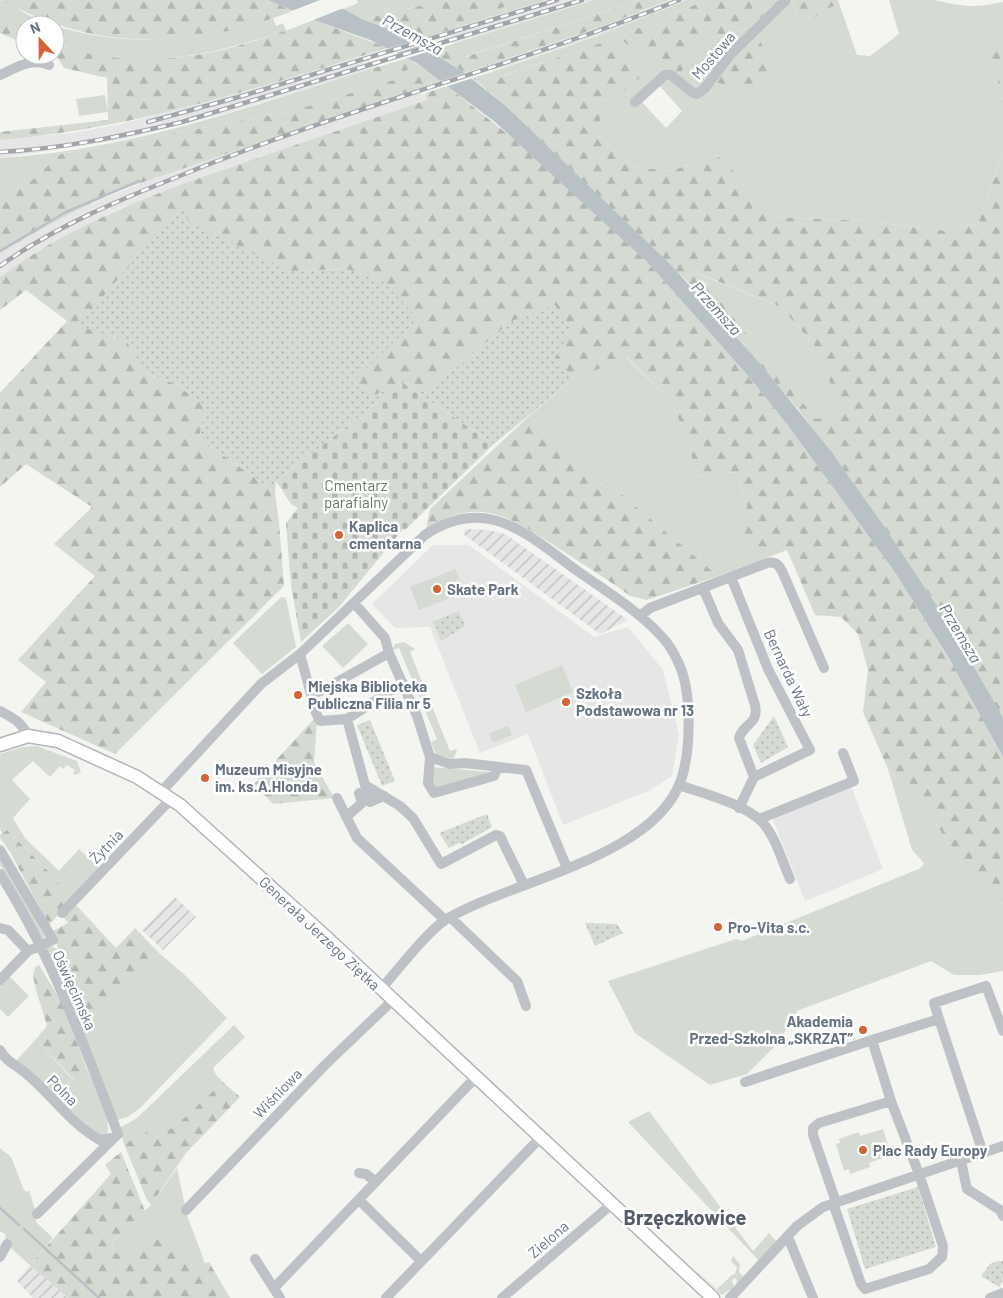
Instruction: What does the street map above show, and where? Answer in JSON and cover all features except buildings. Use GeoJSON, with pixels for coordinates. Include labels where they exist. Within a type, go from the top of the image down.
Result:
{"type":"FeatureCollection","features":[{"type":"Feature","properties":{"kind":"main road","name":"Generała Jerzego Ziętka"},"geometry":{"type":"LineString","coordinates":[[0,745],[28,736],[44,737],[67,744],[116,766],[166,796],[201,822],[713,1298]]}},
{"type":"Feature","properties":{"kind":"street","name":"Mostowa"},"geometry":{"type":"LineString","coordinates":[[635,102],[665,75],[672,75],[693,93],[701,92],[730,55],[786,0]]}},
{"type":"Feature","properties":{"kind":"street"},"geometry":{"type":"LineString","coordinates":[[0,75],[22,65]]}},
{"type":"Feature","properties":{"kind":"street"},"geometry":{"type":"LineString","coordinates":[[166,796],[261,684],[300,654],[425,535],[454,520],[477,518],[492,520],[516,528],[640,616],[663,638],[680,666],[687,690],[686,753],[679,784],[669,801],[645,827],[603,852],[448,919],[381,990]]}},
{"type":"Feature","properties":{"kind":"street"},"geometry":{"type":"LineString","coordinates":[[640,616],[650,608],[772,562],[779,566],[824,668]]}},
{"type":"Feature","properties":{"kind":"street","name":"Bernarda Wały"},"geometry":{"type":"LineString","coordinates":[[731,577],[768,669],[810,750],[754,777]]}},
{"type":"Feature","properties":{"kind":"street"},"geometry":{"type":"LineString","coordinates":[[703,588],[718,622],[738,650],[757,714],[755,720],[742,731],[739,738],[754,777],[740,808]]}},
{"type":"Feature","properties":{"kind":"street"},"geometry":{"type":"LineString","coordinates":[[354,603],[385,638],[417,716],[430,757],[428,783],[434,793],[494,776],[498,767]]}},
{"type":"Feature","properties":{"kind":"street"},"geometry":{"type":"LineString","coordinates":[[311,693],[321,691],[390,653]]}},
{"type":"Feature","properties":{"kind":"street"},"geometry":{"type":"LineString","coordinates":[[300,654],[320,720],[347,719],[403,683]]}},
{"type":"Feature","properties":{"kind":"street"},"geometry":{"type":"LineString","coordinates":[[0,711],[18,720],[24,726],[28,736]]}},
{"type":"Feature","properties":{"kind":"street"},"geometry":{"type":"LineString","coordinates":[[346,817],[362,803],[362,789],[347,719]]}},
{"type":"Feature","properties":{"kind":"street"},"geometry":{"type":"LineString","coordinates":[[759,819],[854,782],[843,752]]}},
{"type":"Feature","properties":{"kind":"street"},"geometry":{"type":"LineString","coordinates":[[430,757],[450,764],[465,763],[526,770],[567,868]]}},
{"type":"Feature","properties":{"kind":"street"},"geometry":{"type":"LineString","coordinates":[[679,784],[740,808],[759,819],[774,840],[790,879]]}},
{"type":"Feature","properties":{"kind":"street"},"geometry":{"type":"LineString","coordinates":[[362,789],[384,796],[400,806],[413,818],[440,864],[496,835],[500,836],[524,885]]}},
{"type":"Feature","properties":{"kind":"street","name":"Żytnia"},"geometry":{"type":"LineString","coordinates":[[62,913],[166,796]]}},
{"type":"Feature","properties":{"kind":"street"},"geometry":{"type":"LineString","coordinates":[[337,798],[358,838],[517,981],[526,1006]]}},
{"type":"Feature","properties":{"kind":"street","name":"Oświęcimska"},"geometry":{"type":"LineString","coordinates":[[0,850],[53,940],[39,946]]}},
{"type":"Feature","properties":{"kind":"street","name":"Oświęcimska"},"geometry":{"type":"LineString","coordinates":[[0,874],[24,914],[70,1011],[113,1123],[114,1136]]}},
{"type":"Feature","properties":{"kind":"street"},"geometry":{"type":"LineString","coordinates":[[2,928],[28,951]]}},
{"type":"Feature","properties":{"kind":"street"},"geometry":{"type":"LineString","coordinates":[[0,980],[28,951],[39,946]]}},
{"type":"Feature","properties":{"kind":"street"},"geometry":{"type":"LineString","coordinates":[[982,1153],[934,1003],[986,986],[1003,1031]]}},
{"type":"Feature","properties":{"kind":"street","name":"Wiśniowa"},"geometry":{"type":"LineString","coordinates":[[186,1210],[319,1071],[392,1000]]}},
{"type":"Feature","properties":{"kind":"street"},"geometry":{"type":"LineString","coordinates":[[745,1082],[939,1020]]}},
{"type":"Feature","properties":{"kind":"street"},"geometry":{"type":"LineString","coordinates":[[872,1040],[891,1101],[920,1174],[943,1246],[942,1257],[929,1269],[872,1289],[865,1289],[861,1284],[834,1203],[813,1136],[813,1128],[819,1124],[891,1101]]}},
{"type":"Feature","properties":{"kind":"street","name":"Polna"},"geometry":{"type":"LineString","coordinates":[[0,1050],[10,1062],[23,1071],[76,1124],[100,1140],[114,1136]]}},
{"type":"Feature","properties":{"kind":"street"},"geometry":{"type":"LineString","coordinates":[[276,1286],[476,1077]]}},
{"type":"Feature","properties":{"kind":"street"},"geometry":{"type":"LineString","coordinates":[[37,1214],[96,1158],[114,1136]]}},
{"type":"Feature","properties":{"kind":"street"},"geometry":{"type":"LineString","coordinates":[[386,1298],[541,1137]]}},
{"type":"Feature","properties":{"kind":"street"},"geometry":{"type":"LineString","coordinates":[[730,1298],[788,1237],[820,1209],[1003,1146]]}},
{"type":"Feature","properties":{"kind":"street"},"geometry":{"type":"LineString","coordinates":[[961,1161],[967,1188],[1000,1210],[1003,1216]]}},
{"type":"Feature","properties":{"kind":"street"},"geometry":{"type":"LineString","coordinates":[[359,1173],[366,1174],[376,1182]]}},
{"type":"Feature","properties":{"kind":"street"},"geometry":{"type":"LineString","coordinates":[[358,1200],[421,1261]]}},
{"type":"Feature","properties":{"kind":"street","name":"Zielona"},"geometry":{"type":"LineString","coordinates":[[502,1298],[613,1203]]}},
{"type":"Feature","properties":{"kind":"street"},"geometry":{"type":"LineString","coordinates":[[788,1237],[813,1298]]}},
{"type":"Feature","properties":{"kind":"street"},"geometry":{"type":"LineString","coordinates":[[0,1257],[7,1244]]}},
{"type":"Feature","properties":{"kind":"street"},"geometry":{"type":"LineString","coordinates":[[255,1259],[276,1286],[280,1298]]}},
{"type":"Feature","properties":{"kind":"street"},"geometry":{"type":"LineString","coordinates":[[990,1298],[1003,1293]]}},
{"type":"Feature","properties":{"kind":"shaded area"},"geometry":{"type":"Polygon","coordinates":[[[268,0],[327,0],[362,19],[406,36],[465,73],[507,107],[672,266],[763,367],[829,449],[884,526],[945,618],[999,710],[1003,718],[1003,757],[950,660],[894,571],[789,427],[750,378],[648,263],[495,122],[415,62],[370,40],[314,20],[268,0]]]}},
{"type":"Feature","properties":{"kind":"shaded area"},"geometry":{"type":"Polygon","coordinates":[[[546,0],[594,0],[453,44],[451,38],[444,40],[442,32],[546,0]]]}},
{"type":"Feature","properties":{"kind":"shaded area"},"geometry":{"type":"Polygon","coordinates":[[[669,0],[687,0],[597,36],[493,71],[491,64],[606,25],[669,0]]]}},
{"type":"Feature","properties":{"kind":"shaded area"},"geometry":{"type":"Polygon","coordinates":[[[368,55],[370,62],[377,61],[379,67],[223,114],[120,140],[0,158],[0,140],[73,133],[116,125],[232,95],[368,55]]]}},
{"type":"Feature","properties":{"kind":"shaded area"},"geometry":{"type":"Polygon","coordinates":[[[418,88],[421,95],[426,93],[428,100],[215,172],[113,211],[39,250],[0,277],[0,254],[31,234],[74,211],[166,173],[418,88]]]}},
{"type":"Feature","properties":{"kind":"shaded area"},"geometry":{"type":"Polygon","coordinates":[[[466,529],[488,530],[505,534],[628,620],[600,634],[463,534],[466,529]]]}},
{"type":"Feature","properties":{"kind":"shaded area","name":"Szkoła Podstawowa nr 13"},"geometry":{"type":"Polygon","coordinates":[[[433,545],[469,545],[594,637],[628,627],[663,670],[679,735],[672,776],[650,790],[563,825],[528,734],[480,753],[430,627],[395,628],[372,604],[433,545]]]}},
{"type":"Feature","properties":{"kind":"shaded area"},"geometry":{"type":"Polygon","coordinates":[[[851,786],[883,869],[805,901],[772,817],[851,786]]]}},
{"type":"Feature","properties":{"kind":"shaded area"},"geometry":{"type":"Polygon","coordinates":[[[175,897],[196,917],[163,950],[142,930],[175,897]]]}},
{"type":"Feature","properties":{"kind":"shaded area"},"geometry":{"type":"Polygon","coordinates":[[[30,1265],[68,1298],[33,1298],[17,1281],[30,1265]]]}},
{"type":"Feature","properties":{"kind":"green space"},"geometry":{"type":"Polygon","coordinates":[[[0,0],[28,15],[15,15],[15,28],[0,20],[0,0]]]}},
{"type":"Feature","properties":{"kind":"green space"},"geometry":{"type":"Polygon","coordinates":[[[2,0],[268,0],[293,11],[256,24],[219,33],[146,40],[109,37],[73,29],[65,26],[65,15],[34,15],[2,0]]]}},
{"type":"Feature","properties":{"kind":"green space"},"geometry":{"type":"Polygon","coordinates":[[[357,0],[447,0],[362,19],[343,9],[358,3],[357,0]]]}},
{"type":"Feature","properties":{"kind":"green space"},"geometry":{"type":"Polygon","coordinates":[[[447,0],[527,0],[464,19],[465,25],[414,41],[362,19],[447,0]]]}},
{"type":"Feature","properties":{"kind":"green space"},"geometry":{"type":"Polygon","coordinates":[[[527,0],[546,0],[465,25],[463,19],[527,0]]]}},
{"type":"Feature","properties":{"kind":"green space"},"geometry":{"type":"Polygon","coordinates":[[[594,0],[640,0],[464,57],[459,54],[457,48],[436,55],[431,51],[594,0]]]}},
{"type":"Feature","properties":{"kind":"green space"},"geometry":{"type":"Polygon","coordinates":[[[640,0],[669,0],[606,25],[465,73],[437,55],[457,48],[459,53],[463,52],[465,57],[640,0]]]}},
{"type":"Feature","properties":{"kind":"green space"},"geometry":{"type":"Polygon","coordinates":[[[687,0],[707,0],[617,38],[699,42],[746,29],[783,0],[791,0],[798,20],[839,3],[857,55],[870,56],[899,34],[889,0],[933,0],[975,6],[1003,2],[1003,41],[990,46],[1003,100],[1003,152],[978,224],[946,231],[869,221],[766,217],[732,169],[716,155],[671,171],[633,167],[593,130],[600,122],[600,102],[617,97],[601,43],[500,77],[498,70],[597,36],[687,0]],[[728,60],[774,81],[769,68],[728,60]],[[658,84],[641,101],[666,128],[682,111],[658,84]]]}},
{"type":"Feature","properties":{"kind":"green space"},"geometry":{"type":"Polygon","coordinates":[[[707,0],[783,0],[746,29],[699,42],[678,77],[663,69],[617,37],[707,0]]]}},
{"type":"Feature","properties":{"kind":"green space"},"geometry":{"type":"Polygon","coordinates":[[[791,0],[838,0],[839,3],[819,13],[807,29],[798,20],[791,0]]]}},
{"type":"Feature","properties":{"kind":"green space"},"geometry":{"type":"Polygon","coordinates":[[[273,18],[276,26],[283,23],[286,31],[228,48],[171,58],[143,60],[85,53],[65,47],[65,29],[92,35],[118,38],[144,40],[171,39],[223,32],[273,18]]]}},
{"type":"Feature","properties":{"kind":"green space"},"geometry":{"type":"Polygon","coordinates":[[[0,20],[15,28],[15,40],[0,33],[0,20]]]}},
{"type":"Feature","properties":{"kind":"green space"},"geometry":{"type":"Polygon","coordinates":[[[314,20],[388,48],[244,91],[148,116],[50,134],[0,140],[0,132],[108,120],[107,78],[64,68],[62,65],[65,65],[65,47],[88,54],[154,59],[219,51],[314,20]]]}},
{"type":"Feature","properties":{"kind":"green space"},"geometry":{"type":"Polygon","coordinates":[[[757,31],[774,80],[744,88],[731,87],[714,81],[757,31]]]}},
{"type":"Feature","properties":{"kind":"green space"},"geometry":{"type":"Polygon","coordinates":[[[1003,41],[1003,100],[989,46],[1003,41]]]}},
{"type":"Feature","properties":{"kind":"green space"},"geometry":{"type":"Polygon","coordinates":[[[601,43],[642,76],[617,97],[600,102],[600,122],[593,130],[633,167],[671,171],[716,155],[732,169],[767,217],[869,221],[946,231],[978,224],[1003,152],[1003,718],[945,618],[884,526],[798,409],[690,284],[507,107],[473,78],[498,70],[501,77],[601,43]],[[697,273],[816,419],[840,413],[820,352],[781,307],[697,273]]]}},
{"type":"Feature","properties":{"kind":"green space"},"geometry":{"type":"Polygon","coordinates":[[[408,58],[441,81],[120,190],[59,219],[0,254],[0,197],[31,181],[61,154],[289,112],[411,75],[410,69],[402,72],[400,66],[374,74],[371,69],[408,58]]]}},
{"type":"Feature","properties":{"kind":"green space"},"geometry":{"type":"Polygon","coordinates":[[[400,66],[402,72],[410,69],[412,75],[289,112],[61,154],[31,181],[0,197],[0,158],[47,154],[142,137],[234,112],[371,69],[374,74],[400,66]]]}},
{"type":"Feature","properties":{"kind":"green space"},"geometry":{"type":"Polygon","coordinates":[[[447,86],[519,143],[648,263],[750,378],[789,427],[894,571],[964,683],[1003,757],[1003,904],[971,879],[925,806],[888,769],[863,712],[868,670],[858,634],[841,617],[815,615],[787,550],[752,552],[737,528],[747,507],[737,472],[696,476],[688,442],[671,401],[628,358],[574,378],[512,321],[426,393],[403,381],[376,395],[352,382],[347,269],[290,271],[107,337],[125,338],[145,373],[176,384],[206,407],[199,438],[275,492],[284,586],[115,754],[21,712],[46,682],[18,660],[95,576],[54,544],[92,507],[26,464],[0,487],[0,393],[67,321],[26,290],[0,310],[0,277],[59,239],[89,223],[153,195],[427,100],[426,93],[447,86]]]}},
{"type":"Feature","properties":{"kind":"green space"},"geometry":{"type":"Polygon","coordinates":[[[105,95],[108,112],[79,116],[76,99],[105,95]]]}},
{"type":"Feature","properties":{"kind":"green space"},"geometry":{"type":"Polygon","coordinates":[[[181,204],[189,222],[290,271],[347,269],[384,282],[418,319],[352,382],[376,395],[403,381],[426,393],[512,321],[555,305],[572,329],[555,358],[574,378],[494,444],[403,383],[276,481],[275,492],[199,438],[206,407],[176,384],[145,373],[125,338],[107,337],[79,325],[181,204]]]}},
{"type":"Feature","properties":{"kind":"green space"},"geometry":{"type":"Polygon","coordinates":[[[696,273],[781,307],[820,352],[841,413],[816,419],[696,273]]]}},
{"type":"Feature","properties":{"kind":"green space"},"geometry":{"type":"Polygon","coordinates":[[[627,358],[671,401],[688,442],[696,476],[737,472],[747,507],[787,550],[718,576],[529,416],[574,378],[627,358]]]}},
{"type":"Feature","properties":{"kind":"green space","name":"Cmentarz parafialny"},"geometry":{"type":"Polygon","coordinates":[[[403,383],[494,444],[405,530],[403,529],[339,607],[301,642],[291,585],[286,523],[298,508],[291,504],[276,481],[403,383]]]}},
{"type":"Feature","properties":{"kind":"green space"},"geometry":{"type":"Polygon","coordinates":[[[529,416],[718,576],[647,600],[630,596],[529,529],[497,515],[481,512],[464,513],[446,518],[426,529],[430,509],[529,416]]]}},
{"type":"Feature","properties":{"kind":"green space","name":"Skate Park"},"geometry":{"type":"Polygon","coordinates":[[[455,569],[465,592],[419,610],[410,587],[455,569]]]}},
{"type":"Feature","properties":{"kind":"green space"},"geometry":{"type":"Polygon","coordinates":[[[281,597],[286,598],[296,647],[262,674],[233,643],[281,597]]]}},
{"type":"Feature","properties":{"kind":"green space"},"geometry":{"type":"Polygon","coordinates":[[[459,611],[465,626],[441,641],[433,622],[459,611]]]}},
{"type":"Feature","properties":{"kind":"green space"},"geometry":{"type":"Polygon","coordinates":[[[348,623],[368,644],[343,668],[322,646],[348,623]]]}},
{"type":"Feature","properties":{"kind":"green space"},"geometry":{"type":"Polygon","coordinates":[[[404,642],[415,649],[410,652],[450,751],[456,749],[457,751],[453,759],[436,754],[431,742],[437,739],[399,648],[393,650],[395,644],[404,642]]]}},
{"type":"Feature","properties":{"kind":"green space"},"geometry":{"type":"Polygon","coordinates":[[[562,665],[573,692],[526,712],[515,685],[562,665]]]}},
{"type":"Feature","properties":{"kind":"green space"},"geometry":{"type":"Polygon","coordinates":[[[774,716],[788,747],[761,763],[753,745],[774,716]]]}},
{"type":"Feature","properties":{"kind":"green space"},"geometry":{"type":"Polygon","coordinates":[[[314,719],[317,721],[314,762],[334,798],[273,804],[254,784],[314,719]]]}},
{"type":"Feature","properties":{"kind":"green space"},"geometry":{"type":"Polygon","coordinates":[[[370,720],[395,781],[382,786],[357,725],[370,720]]]}},
{"type":"Feature","properties":{"kind":"green space"},"geometry":{"type":"Polygon","coordinates":[[[508,726],[512,735],[493,743],[489,734],[508,726]]]}},
{"type":"Feature","properties":{"kind":"green space"},"geometry":{"type":"Polygon","coordinates":[[[37,746],[77,761],[81,772],[76,775],[73,773],[75,770],[67,765],[63,769],[60,766],[50,777],[33,761],[12,780],[30,799],[13,818],[25,838],[59,871],[79,849],[101,870],[71,900],[54,877],[7,830],[2,833],[0,829],[0,754],[22,747],[37,746]]]}},
{"type":"Feature","properties":{"kind":"green space"},"geometry":{"type":"Polygon","coordinates":[[[432,767],[489,772],[489,775],[439,789],[432,785],[432,767]]]}},
{"type":"Feature","properties":{"kind":"green space"},"geometry":{"type":"Polygon","coordinates":[[[888,769],[925,806],[971,879],[1003,904],[1003,971],[980,975],[954,975],[931,961],[797,1011],[778,1043],[747,1074],[710,1085],[635,1033],[608,981],[736,939],[742,941],[921,868],[924,863],[912,850],[888,769]]]}},
{"type":"Feature","properties":{"kind":"green space"},"geometry":{"type":"Polygon","coordinates":[[[487,814],[492,827],[462,844],[459,843],[449,848],[439,833],[487,814]]]}},
{"type":"Feature","properties":{"kind":"green space"},"geometry":{"type":"Polygon","coordinates":[[[7,830],[54,877],[71,900],[49,925],[10,852],[0,838],[0,835],[7,830]]]}},
{"type":"Feature","properties":{"kind":"green space"},"geometry":{"type":"Polygon","coordinates":[[[0,857],[45,937],[42,940],[0,865],[0,857]]]}},
{"type":"Feature","properties":{"kind":"green space"},"geometry":{"type":"Polygon","coordinates":[[[75,904],[116,948],[135,928],[159,953],[91,1020],[51,932],[68,923],[63,917],[75,904]]]}},
{"type":"Feature","properties":{"kind":"green space"},"geometry":{"type":"Polygon","coordinates":[[[585,923],[617,924],[623,933],[595,946],[585,923]]]}},
{"type":"Feature","properties":{"kind":"green space"},"geometry":{"type":"Polygon","coordinates":[[[51,946],[57,949],[84,1017],[84,1024],[159,953],[186,976],[227,1018],[140,1108],[128,1117],[117,1120],[46,948],[51,946]]]}},
{"type":"Feature","properties":{"kind":"green space"},"geometry":{"type":"Polygon","coordinates":[[[39,965],[64,1006],[86,1067],[74,1080],[36,1039],[47,1026],[33,976],[35,967],[39,965]]]}},
{"type":"Feature","properties":{"kind":"green space"},"geometry":{"type":"Polygon","coordinates":[[[8,975],[29,996],[8,1017],[0,1009],[0,983],[8,975]]]}},
{"type":"Feature","properties":{"kind":"green space"},"geometry":{"type":"Polygon","coordinates":[[[234,1025],[245,1037],[213,1068],[216,1075],[223,1082],[172,1129],[161,1125],[124,1144],[120,1128],[137,1118],[234,1025]]]}},
{"type":"Feature","properties":{"kind":"green space"},"geometry":{"type":"Polygon","coordinates":[[[36,1039],[73,1080],[86,1067],[107,1114],[108,1132],[104,1135],[95,1132],[71,1115],[15,1062],[36,1039]]]}},
{"type":"Feature","properties":{"kind":"green space"},"geometry":{"type":"Polygon","coordinates":[[[223,1082],[240,1097],[186,1153],[151,1205],[147,1200],[124,1144],[161,1125],[172,1129],[223,1082]]]}},
{"type":"Feature","properties":{"kind":"green space"},"geometry":{"type":"Polygon","coordinates":[[[649,1111],[753,1251],[769,1233],[777,1242],[761,1263],[628,1122],[649,1111]]]}},
{"type":"Feature","properties":{"kind":"green space","name":"Plac Rady Europy"},"geometry":{"type":"Polygon","coordinates":[[[883,1129],[891,1155],[869,1163],[870,1167],[850,1174],[849,1169],[844,1171],[836,1144],[840,1143],[839,1139],[859,1132],[860,1136],[883,1129]]]}},
{"type":"Feature","properties":{"kind":"green space"},"geometry":{"type":"Polygon","coordinates":[[[0,1148],[11,1157],[24,1190],[27,1192],[29,1190],[36,1213],[36,1222],[53,1238],[30,1265],[4,1242],[6,1235],[0,1231],[0,1148]]]}},
{"type":"Feature","properties":{"kind":"green space"},"geometry":{"type":"Polygon","coordinates":[[[121,1152],[145,1211],[112,1242],[114,1252],[133,1261],[162,1233],[176,1237],[186,1258],[193,1266],[206,1266],[205,1263],[209,1262],[230,1298],[68,1298],[30,1265],[111,1174],[105,1165],[121,1152]]]}},
{"type":"Feature","properties":{"kind":"green space"},"geometry":{"type":"Polygon","coordinates":[[[177,1168],[187,1215],[206,1266],[193,1266],[186,1258],[176,1238],[133,1262],[114,1252],[112,1242],[151,1205],[177,1168]]]}},
{"type":"Feature","properties":{"kind":"green space"},"geometry":{"type":"Polygon","coordinates":[[[918,1187],[936,1247],[865,1269],[847,1209],[918,1187]]]}},
{"type":"Feature","properties":{"kind":"green space"},"geometry":{"type":"Polygon","coordinates":[[[733,1256],[740,1264],[739,1272],[743,1276],[737,1284],[736,1278],[732,1280],[734,1287],[722,1295],[690,1265],[717,1289],[735,1274],[737,1267],[731,1261],[733,1256]]]}},
{"type":"Feature","properties":{"kind":"green space"},"geometry":{"type":"Polygon","coordinates":[[[1003,1261],[1003,1281],[999,1287],[981,1276],[990,1264],[1003,1261]]]}},
{"type":"Feature","properties":{"kind":"pier"},"geometry":{"type":"Polygon","coordinates":[[[320,0],[332,0],[346,7],[311,21],[289,12],[320,0]]]}},
{"type":"Feature","properties":{"kind":"pier"},"geometry":{"type":"Polygon","coordinates":[[[417,40],[425,44],[393,54],[384,50],[417,40]]]}},
{"type":"Feature","properties":{"kind":"pier"},"geometry":{"type":"Polygon","coordinates":[[[426,45],[434,50],[404,59],[395,55],[426,45]]]}},
{"type":"Feature","properties":{"kind":"pier"},"geometry":{"type":"Polygon","coordinates":[[[468,72],[476,77],[445,87],[438,82],[468,72]]]}},
{"type":"Feature","properties":{"kind":"waterway"},"geometry":{"type":"LineString","coordinates":[[0,251],[66,212],[139,181]]}},
{"type":"Feature","properties":{"kind":"waterway"},"geometry":{"type":"LineString","coordinates":[[0,1208],[19,1225]]}},
{"type":"Feature","properties":{"kind":"waterway"},"geometry":{"type":"LineString","coordinates":[[24,1229],[99,1298]]}},
{"type":"Feature","properties":{"kind":"railway"},"geometry":{"type":"LineString","coordinates":[[148,122],[242,96],[557,0]]}},
{"type":"Feature","properties":{"kind":"railway"},"geometry":{"type":"LineString","coordinates":[[0,152],[69,145],[182,122],[582,0]]}},
{"type":"Feature","properties":{"kind":"railway"},"geometry":{"type":"LineString","coordinates":[[0,266],[43,238],[111,204],[243,151],[556,46],[679,0]]}},
{"type":"Feature","properties":{"kind":"place","name":"Kaplica cmentarna"},"geometry":{"type":"Point","coordinates":[339,535]}},
{"type":"Feature","properties":{"kind":"place","name":"Skate Park"},"geometry":{"type":"Point","coordinates":[437,589]}},
{"type":"Feature","properties":{"kind":"place","name":"Miejska Biblioteka Publiczna Filia nr 5"},"geometry":{"type":"Point","coordinates":[298,695]}},
{"type":"Feature","properties":{"kind":"place","name":"Szkoła Podstawowa nr 13"},"geometry":{"type":"Point","coordinates":[566,702]}},
{"type":"Feature","properties":{"kind":"place","name":"Muzeum Misyjne im. ks.A.Hlonda"},"geometry":{"type":"Point","coordinates":[205,778]}},
{"type":"Feature","properties":{"kind":"place","name":"Pro-Vita s.c."},"geometry":{"type":"Point","coordinates":[718,927]}},
{"type":"Feature","properties":{"kind":"place","name":"Akademia Przed-Szkolna „SKRZAT”"},"geometry":{"type":"Point","coordinates":[863,1030]}},
{"type":"Feature","properties":{"kind":"place","name":"Plac Rady Europy"},"geometry":{"type":"Point","coordinates":[863,1150]}},
{"type":"Feature","properties":{"kind":"district","name":"Brzęczkowice"},"geometry":{"type":"Point","coordinates":[685,1217]}},
{"type":"Feature","properties":{"kind":"water label","name":"Przemsza"},"geometry":{"type":"Point","coordinates":[413,34]}},
{"type":"Feature","properties":{"kind":"water label","name":"Przemsza"},"geometry":{"type":"Point","coordinates":[717,308]}},
{"type":"Feature","properties":{"kind":"water label","name":"Przemsza"},"geometry":{"type":"Point","coordinates":[961,633]}}]}
